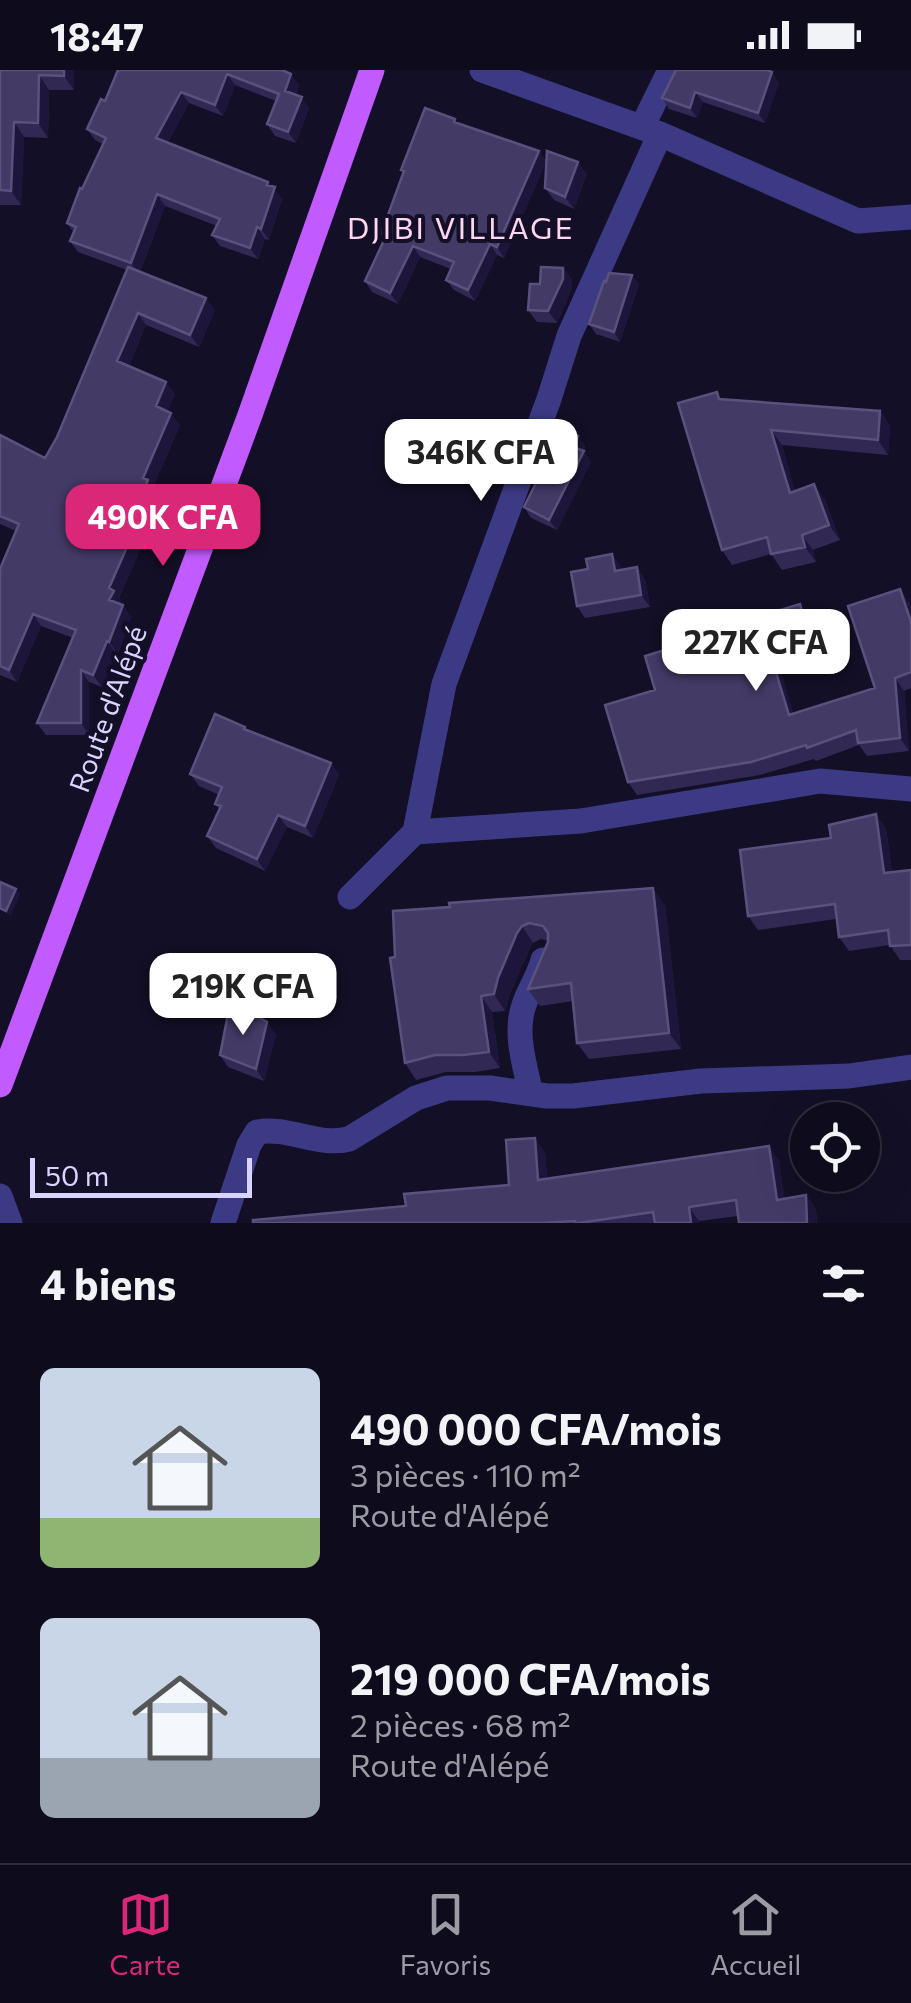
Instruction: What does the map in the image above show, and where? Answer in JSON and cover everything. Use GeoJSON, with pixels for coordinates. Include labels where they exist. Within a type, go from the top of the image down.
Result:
{"type":"FeatureCollection","features":[{"type":"Feature","properties":{"kind":"main road","name":"Route d'Alépé"},"geometry":{"type":"LineString","coordinates":[[0,1086],[243,433],[372,70]]}},
{"type":"Feature","properties":{"kind":"street"},"geometry":{"type":"LineString","coordinates":[[482,70],[651,130],[858,221],[911,217]]}},
{"type":"Feature","properties":{"kind":"street"},"geometry":{"type":"LineString","coordinates":[[350,897],[415,832],[444,684],[670,70]]}},
{"type":"Feature","properties":{"kind":"street"},"geometry":{"type":"LineString","coordinates":[[415,832],[581,822],[820,781],[911,790]]}},
{"type":"Feature","properties":{"kind":"street"},"geometry":{"type":"LineString","coordinates":[[531,1094],[520,1018],[544,955]]}},
{"type":"Feature","properties":{"kind":"street"},"geometry":{"type":"LineString","coordinates":[[223,1223],[249,1144],[258,1132],[276,1131],[338,1142],[416,1098],[447,1088],[573,1096],[701,1081],[848,1076],[911,1067]]}},
{"type":"Feature","properties":{"kind":"street"},"geometry":{"type":"LineString","coordinates":[[0,1196],[10,1223]]}},
{"type":"Feature","properties":{"kind":"building"},"geometry":{"type":"Polygon","coordinates":[[[0,70],[64,70],[64,76],[39,75],[38,123],[14,122],[11,191],[0,190],[0,70]]]}},
{"type":"Feature","properties":{"kind":"building"},"geometry":{"type":"Polygon","coordinates":[[[118,70],[282,70],[291,74],[285,91],[302,97],[288,132],[267,124],[279,94],[227,74],[215,105],[181,92],[156,138],[275,187],[250,248],[212,235],[220,219],[157,194],[131,263],[70,241],[76,227],[67,223],[106,138],[87,129],[118,70]]]}},
{"type":"Feature","properties":{"kind":"building"},"geometry":{"type":"Polygon","coordinates":[[[676,70],[772,72],[758,113],[695,92],[690,108],[662,98],[676,70]]]}},
{"type":"Feature","properties":{"kind":"building"},"geometry":{"type":"Polygon","coordinates":[[[425,108],[539,151],[497,247],[490,244],[468,290],[446,280],[454,262],[413,246],[390,293],[365,281],[386,236],[381,234],[425,108]]]}},
{"type":"Feature","properties":{"kind":"building"},"geometry":{"type":"Polygon","coordinates":[[[547,151],[578,162],[565,197],[545,188],[547,151]]]}},
{"type":"Feature","properties":{"kind":"building"},"geometry":{"type":"Polygon","coordinates":[[[128,267],[206,298],[190,335],[138,313],[117,361],[166,382],[156,406],[171,413],[143,478],[148,480],[126,536],[131,538],[109,588],[114,591],[109,600],[123,605],[93,675],[81,670],[81,723],[37,723],[76,630],[33,614],[9,670],[0,666],[0,569],[19,524],[0,516],[0,435],[45,458],[128,267]]]}},
{"type":"Feature","properties":{"kind":"building"},"geometry":{"type":"Polygon","coordinates":[[[541,267],[563,268],[563,279],[548,311],[528,310],[530,284],[540,284],[541,267]]]}},
{"type":"Feature","properties":{"kind":"building"},"geometry":{"type":"Polygon","coordinates":[[[609,273],[632,275],[614,332],[589,324],[609,273]]]}},
{"type":"Feature","properties":{"kind":"building"},"geometry":{"type":"Polygon","coordinates":[[[717,392],[719,399],[880,411],[878,440],[771,430],[790,493],[814,484],[829,525],[802,535],[805,547],[771,554],[767,537],[722,550],[678,403],[717,392]]]}},
{"type":"Feature","properties":{"kind":"building"},"geometry":{"type":"Polygon","coordinates":[[[546,424],[578,436],[573,447],[584,451],[549,520],[524,507],[548,459],[535,454],[546,424]]]}},
{"type":"Feature","properties":{"kind":"building"},"geometry":{"type":"Polygon","coordinates":[[[612,554],[615,571],[637,567],[641,595],[577,606],[571,572],[588,569],[586,559],[612,554]]]}},
{"type":"Feature","properties":{"kind":"building"},"geometry":{"type":"Polygon","coordinates":[[[900,589],[911,622],[911,672],[895,678],[900,738],[858,743],[856,730],[751,762],[628,782],[605,705],[655,690],[645,656],[687,643],[685,639],[800,604],[812,647],[772,659],[789,715],[875,688],[848,606],[900,589]]]}},
{"type":"Feature","properties":{"kind":"building"},"geometry":{"type":"Polygon","coordinates":[[[215,714],[331,763],[305,826],[278,815],[257,859],[207,836],[221,806],[215,804],[222,787],[190,774],[215,714]]]}},
{"type":"Feature","properties":{"kind":"building"},"geometry":{"type":"Polygon","coordinates":[[[876,814],[884,873],[911,870],[911,945],[890,946],[888,930],[839,937],[835,904],[748,916],[740,850],[831,838],[829,825],[876,814]]]}},
{"type":"Feature","properties":{"kind":"building"},"geometry":{"type":"Polygon","coordinates":[[[0,882],[16,889],[6,911],[0,908],[0,882]]]}},
{"type":"Feature","properties":{"kind":"building"},"geometry":{"type":"Polygon","coordinates":[[[653,888],[669,1033],[577,1043],[571,983],[528,989],[548,942],[543,926],[529,923],[517,933],[494,994],[481,996],[489,1052],[435,1055],[405,1063],[390,958],[395,957],[393,911],[450,907],[449,903],[653,888]]]}},
{"type":"Feature","properties":{"kind":"building"},"geometry":{"type":"Polygon","coordinates":[[[229,1009],[247,1011],[267,1022],[256,1069],[220,1055],[229,1009]]]}},
{"type":"Feature","properties":{"kind":"building"},"geometry":{"type":"Polygon","coordinates":[[[535,1138],[538,1180],[769,1146],[777,1200],[806,1195],[807,1223],[739,1223],[736,1200],[689,1207],[691,1223],[655,1223],[653,1212],[579,1223],[253,1223],[406,1206],[404,1194],[509,1185],[506,1140],[535,1138]]]}},
{"type":"Feature","properties":{"kind":"district","name":"DJIBI VILLAGE"},"geometry":{"type":"Point","coordinates":[461,229]}}]}
